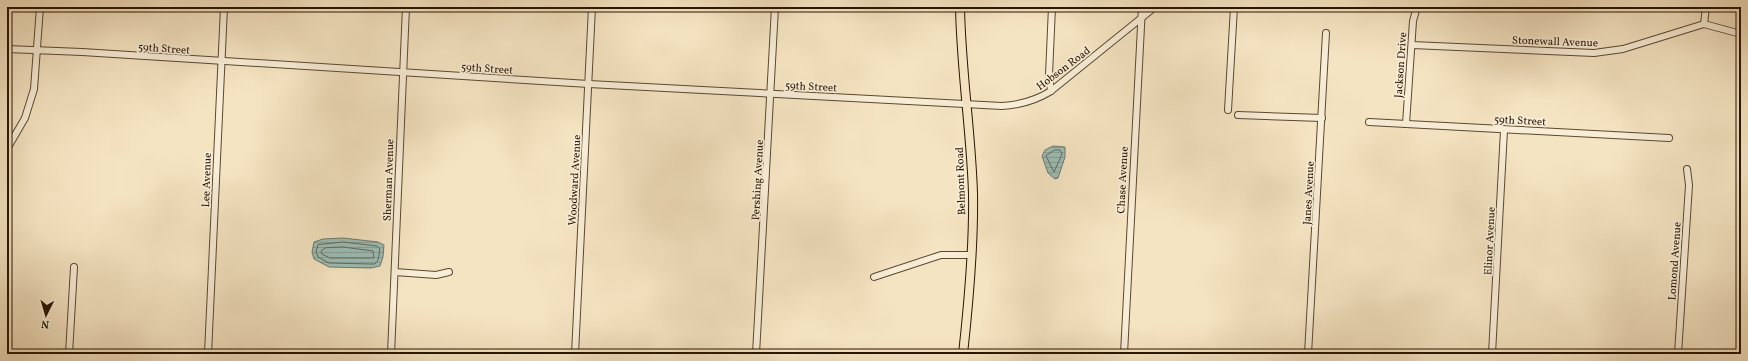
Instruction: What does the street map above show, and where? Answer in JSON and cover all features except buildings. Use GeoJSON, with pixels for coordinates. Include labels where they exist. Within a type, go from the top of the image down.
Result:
{"type":"FeatureCollection","features":[{"type":"Feature","properties":{"kind":"main road","name":"Belmont Road"},"geometry":{"type":"LineString","coordinates":[[960,7],[973,192],[972,255],[963,354]]}},
{"type":"Feature","properties":{"kind":"street"},"geometry":{"type":"LineString","coordinates":[[7,149],[26,118],[31,105],[38,50],[40,7]]}},
{"type":"Feature","properties":{"kind":"street","name":"Lee Avenue"},"geometry":{"type":"LineString","coordinates":[[208,354],[224,7]]}},
{"type":"Feature","properties":{"kind":"street","name":"Sherman Avenue"},"geometry":{"type":"LineString","coordinates":[[391,354],[406,7]]}},
{"type":"Feature","properties":{"kind":"street","name":"Woodward Avenue"},"geometry":{"type":"LineString","coordinates":[[575,354],[592,7]]}},
{"type":"Feature","properties":{"kind":"street","name":"Pershing Avenue"},"geometry":{"type":"LineString","coordinates":[[756,354],[775,7]]}},
{"type":"Feature","properties":{"kind":"street"},"geometry":{"type":"LineString","coordinates":[[1051,91],[1049,75],[1052,7]]}},
{"type":"Feature","properties":{"kind":"street","name":"Chase Avenue"},"geometry":{"type":"LineString","coordinates":[[1124,354],[1142,7]]}},
{"type":"Feature","properties":{"kind":"street","name":"Hobson Road"},"geometry":{"type":"LineString","coordinates":[[967,104],[1002,106],[1023,104],[1035,100],[1051,91],[1155,7]]}},
{"type":"Feature","properties":{"kind":"street"},"geometry":{"type":"LineString","coordinates":[[1228,110],[1234,7]]}},
{"type":"Feature","properties":{"kind":"street","name":"Jackson Drive"},"geometry":{"type":"LineString","coordinates":[[1406,124],[1412,45],[1417,7]]}},
{"type":"Feature","properties":{"kind":"street"},"geometry":{"type":"LineString","coordinates":[[1704,24],[1706,7]]}},
{"type":"Feature","properties":{"kind":"street","name":"Stonewall Avenue"},"geometry":{"type":"LineString","coordinates":[[1412,45],[1594,53],[1623,49],[1704,24],[1716,26],[1741,34]]}},
{"type":"Feature","properties":{"kind":"street","name":"Janes Avenue"},"geometry":{"type":"LineString","coordinates":[[1308,354],[1326,33]]}},
{"type":"Feature","properties":{"kind":"street","name":"59th Street"},"geometry":{"type":"LineString","coordinates":[[7,49],[589,84],[967,104]]}},
{"type":"Feature","properties":{"kind":"street"},"geometry":{"type":"LineString","coordinates":[[1238,115],[1322,118]]}},
{"type":"Feature","properties":{"kind":"street","name":"59th Street"},"geometry":{"type":"LineString","coordinates":[[1370,122],[1669,138]]}},
{"type":"Feature","properties":{"kind":"street","name":"Elinor Avenue"},"geometry":{"type":"LineString","coordinates":[[1492,354],[1504,130]]}},
{"type":"Feature","properties":{"kind":"street","name":"Lomond Avenue"},"geometry":{"type":"LineString","coordinates":[[1678,354],[1689,185],[1687,169]]}},
{"type":"Feature","properties":{"kind":"street"},"geometry":{"type":"LineString","coordinates":[[874,276],[941,255],[972,255]]}},
{"type":"Feature","properties":{"kind":"street"},"geometry":{"type":"LineString","coordinates":[[69,354],[74,267]]}},
{"type":"Feature","properties":{"kind":"street"},"geometry":{"type":"LineString","coordinates":[[395,272],[436,275],[449,272]]}},
{"type":"Feature","properties":{"kind":"water"},"geometry":{"type":"Polygon","coordinates":[[[1053,146],[1065,147],[1065,157],[1058,178],[1055,179],[1048,173],[1042,156],[1045,150],[1053,146]]]}},
{"type":"Feature","properties":{"kind":"water"},"geometry":{"type":"Polygon","coordinates":[[[343,238],[378,242],[384,245],[383,257],[380,266],[371,268],[329,267],[314,259],[312,252],[314,242],[323,239],[343,238]]]}}]}
